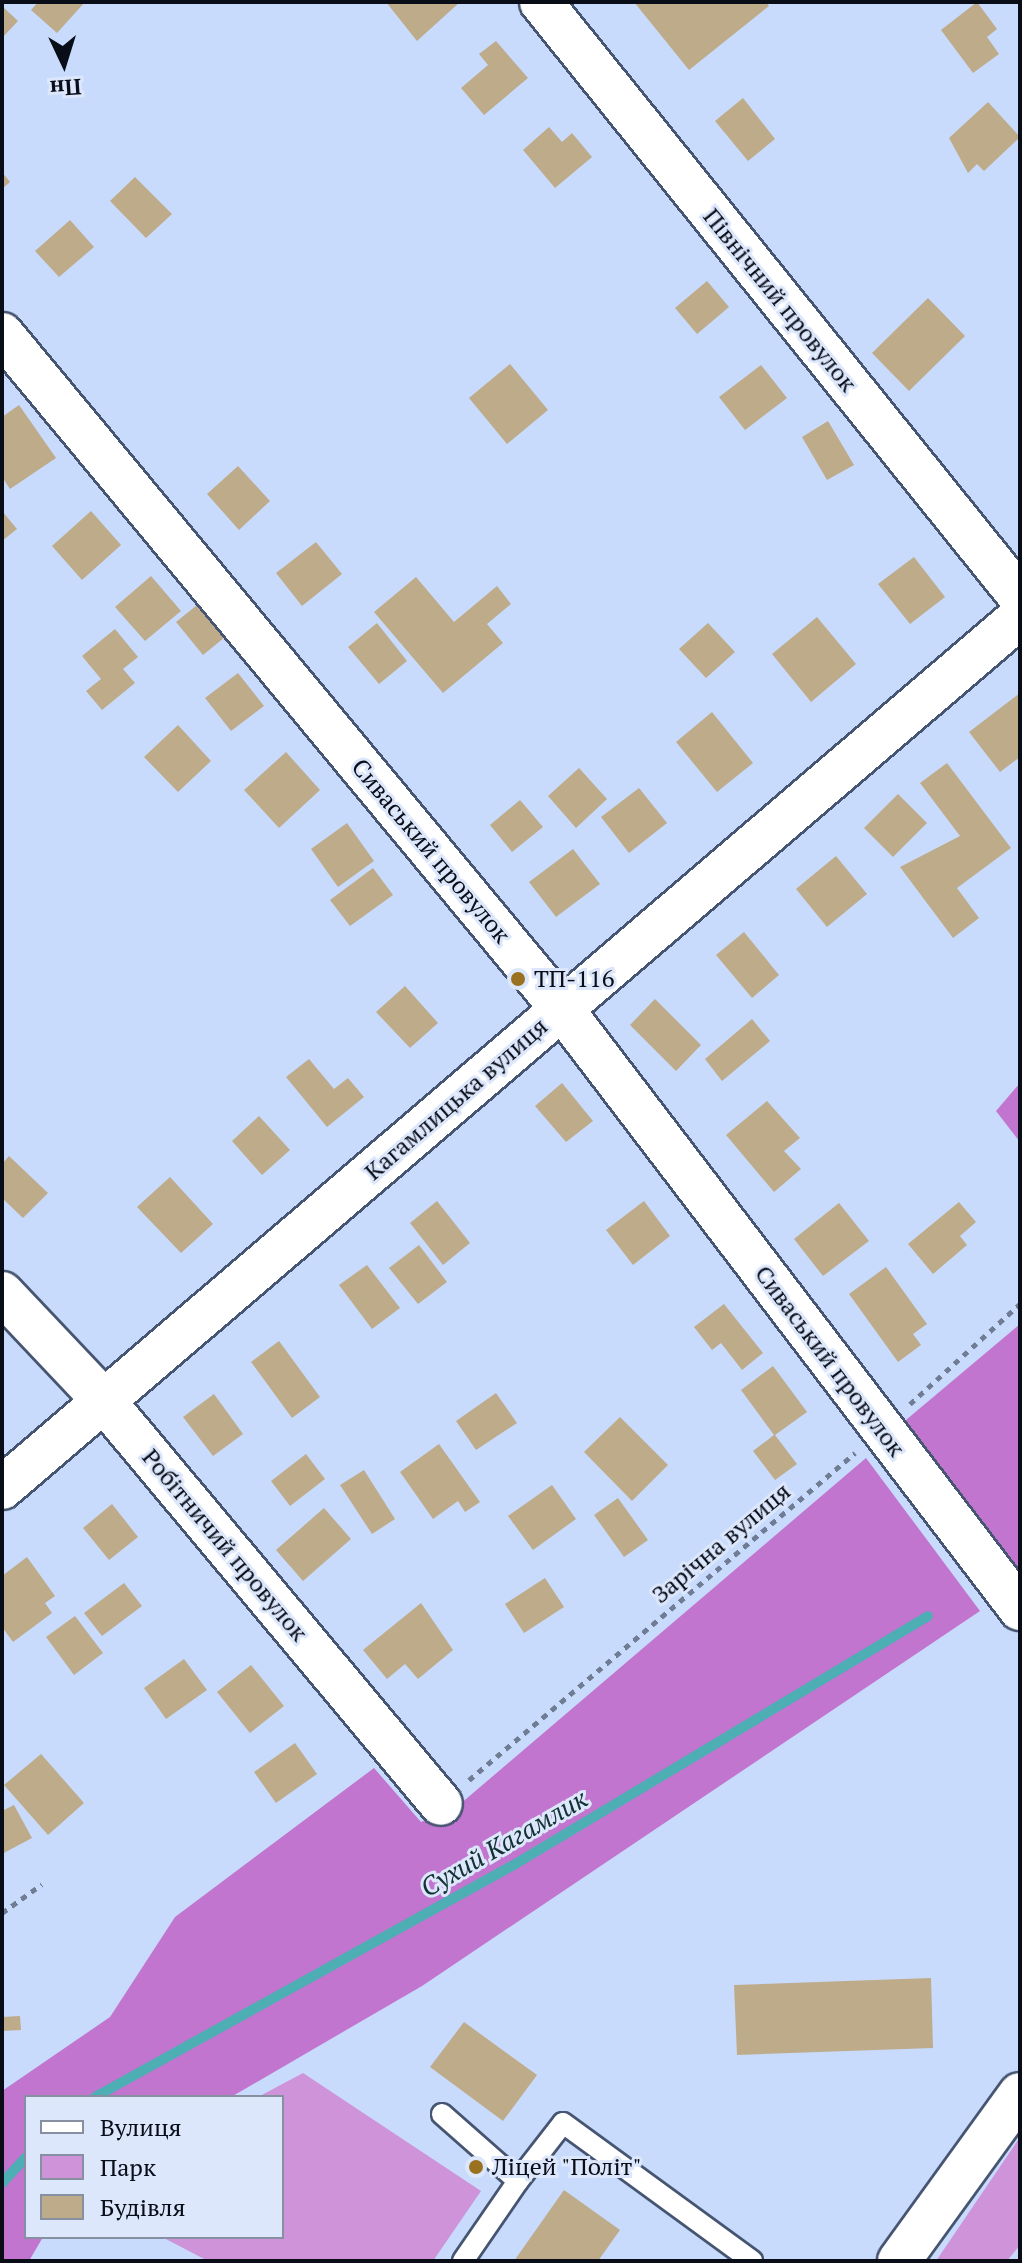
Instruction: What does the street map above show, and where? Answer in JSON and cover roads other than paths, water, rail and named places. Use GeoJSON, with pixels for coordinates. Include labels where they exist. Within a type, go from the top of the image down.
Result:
{"type":"FeatureCollection","features":[{"type":"Feature","properties":{"kind":"street","name":"Північний провулок"},"geometry":{"type":"LineString","coordinates":[[541,2],[1020,597]]}},
{"type":"Feature","properties":{"kind":"street","name":"Сиваський провулок"},"geometry":{"type":"LineString","coordinates":[[2,334],[562,1009],[1020,1609]]}},
{"type":"Feature","properties":{"kind":"street","name":"Кагамлицька вулиця"},"geometry":{"type":"LineString","coordinates":[[2,1488],[1020,617]]}},
{"type":"Feature","properties":{"kind":"street","name":"Робітничий провулок"},"geometry":{"type":"LineString","coordinates":[[2,1293],[104,1401],[441,1804]]}},
{"type":"Feature","properties":{"kind":"street"},"geometry":{"type":"LineString","coordinates":[[899,2261],[1020,2094]]}},
{"type":"Feature","properties":{"kind":"lane"},"geometry":{"type":"LineString","coordinates":[[442,2114],[518,2181]]}},
{"type":"Feature","properties":{"kind":"lane"},"geometry":{"type":"LineString","coordinates":[[463,2261],[518,2181],[563,2123],[752,2261]]}},
{"type":"Feature","properties":{"kind":"waterway","name":"Сухий Кагамлик"},"geometry":{"type":"LineString","coordinates":[[99,2095],[512,1866],[928,1616]]}},
{"type":"Feature","properties":{"kind":"waterway","name":"Сухий Кагамлик"},"geometry":{"type":"LineString","coordinates":[[2,2183],[24,2159]]}},
{"type":"Feature","properties":{"kind":"place","name":"ТП-116"},"geometry":{"type":"Point","coordinates":[518,979]}},
{"type":"Feature","properties":{"kind":"place","name":"Ліцей \"Політ\""},"geometry":{"type":"Point","coordinates":[476,2167]}}]}
